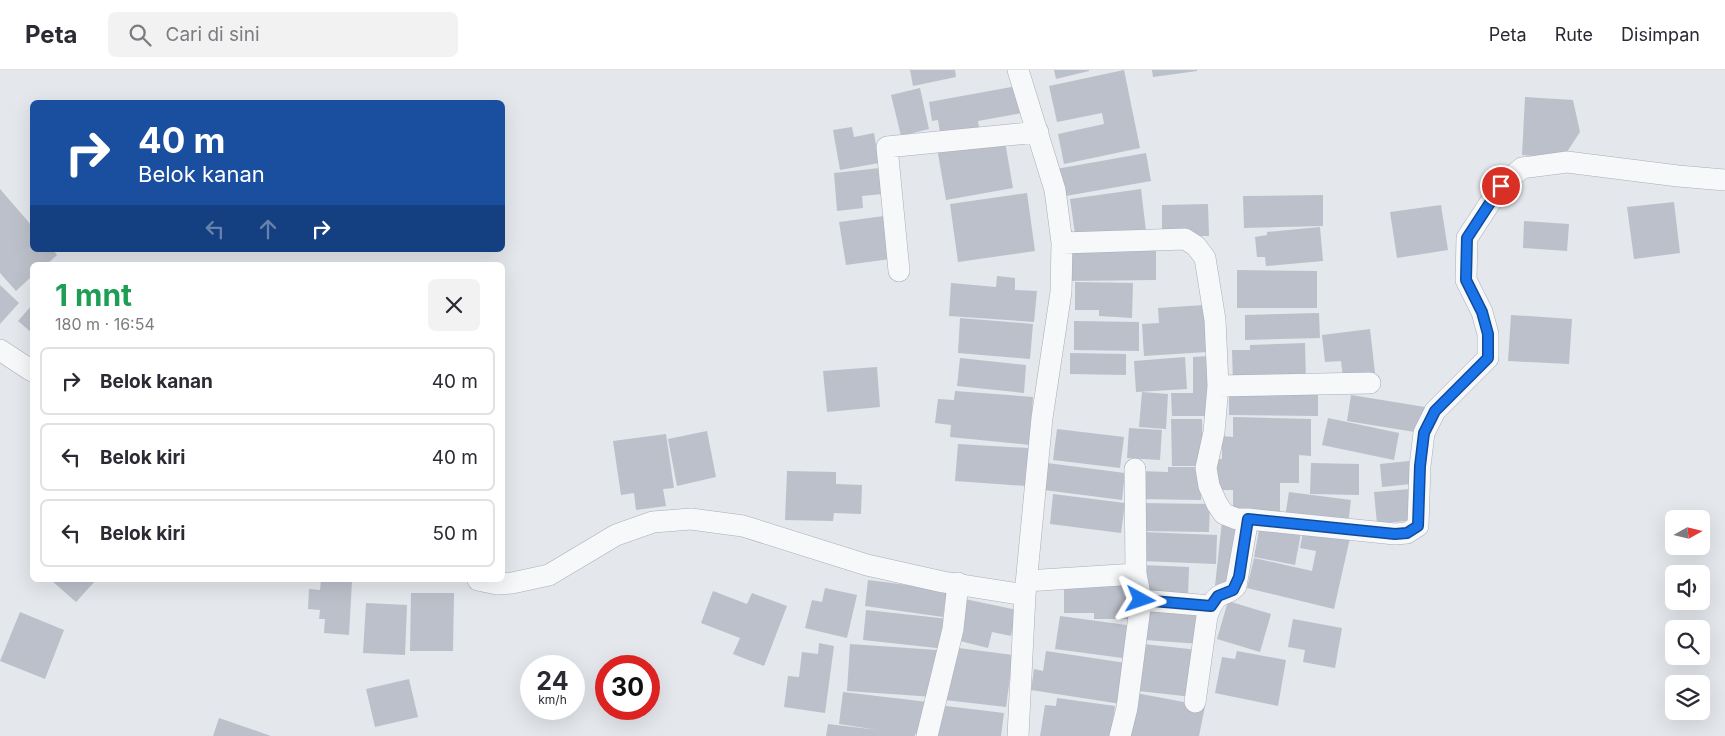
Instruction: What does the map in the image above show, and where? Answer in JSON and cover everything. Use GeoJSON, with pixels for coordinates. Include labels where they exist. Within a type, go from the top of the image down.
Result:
{"type":"FeatureCollection","features":[{"type":"Feature","properties":{"kind":"street"},"geometry":{"type":"LineString","coordinates":[[1018,70],[1055,190],[1062,243],[1061,292],[1042,418],[1026,588],[1018,736]]}},
{"type":"Feature","properties":{"kind":"street"},"geometry":{"type":"LineString","coordinates":[[899,271],[887,147],[1038,132]]}},
{"type":"Feature","properties":{"kind":"street"},"geometry":{"type":"LineString","coordinates":[[1062,243],[1185,239],[1196,246],[1205,258],[1215,320],[1218,386],[1214,432],[1206,468],[1209,486],[1224,514],[1237,519],[1395,534],[1407,533],[1418,526],[1420,466],[1424,433],[1435,411],[1488,358],[1488,334],[1482,312],[1466,280],[1467,238],[1501,186],[1522,168],[1567,162],[1725,180]]}},
{"type":"Feature","properties":{"kind":"street"},"geometry":{"type":"LineString","coordinates":[[0,350],[30,370]]}},
{"type":"Feature","properties":{"kind":"street"},"geometry":{"type":"LineString","coordinates":[[1218,386],[1370,383]]}},
{"type":"Feature","properties":{"kind":"street"},"geometry":{"type":"LineString","coordinates":[[1120,736],[1128,699],[1141,600],[1136,574],[1135,469]]}},
{"type":"Feature","properties":{"kind":"street"},"geometry":{"type":"LineString","coordinates":[[488,582],[497,584],[512,583],[549,575],[616,535],[653,522],[691,519],[743,526],[867,565],[943,582],[1026,588],[1136,574]]}},
{"type":"Feature","properties":{"kind":"street"},"geometry":{"type":"LineString","coordinates":[[1195,702],[1207,616],[1218,596],[1233,590],[1236,586],[1248,519]]}},
{"type":"Feature","properties":{"kind":"street"},"geometry":{"type":"LineString","coordinates":[[927,736],[953,628],[958,583]]}},
{"type":"Feature","properties":{"kind":"street"},"geometry":{"type":"LineString","coordinates":[[1141,600],[1211,606]]}},
{"type":"Feature","properties":{"kind":"building"},"geometry":{"type":"Polygon","coordinates":[[[910,70],[955,70],[956,77],[913,86],[910,70]]]}},
{"type":"Feature","properties":{"kind":"building"},"geometry":{"type":"Polygon","coordinates":[[[1054,70],[1089,70],[1089,71],[1056,79],[1054,70]]]}},
{"type":"Feature","properties":{"kind":"building"},"geometry":{"type":"Polygon","coordinates":[[[1124,70],[1140,148],[1064,164],[1058,134],[1104,124],[1102,113],[1057,122],[1049,86],[1124,70]]]}},
{"type":"Feature","properties":{"kind":"building"},"geometry":{"type":"Polygon","coordinates":[[[1152,70],[1197,70],[1197,71],[1153,77],[1152,70]]]}},
{"type":"Feature","properties":{"kind":"building"},"geometry":{"type":"Polygon","coordinates":[[[1017,86],[1022,113],[978,121],[980,135],[940,133],[938,120],[932,121],[929,102],[1017,86]]]}},
{"type":"Feature","properties":{"kind":"building"},"geometry":{"type":"Polygon","coordinates":[[[920,88],[929,129],[901,136],[891,95],[920,88]]]}},
{"type":"Feature","properties":{"kind":"building"},"geometry":{"type":"Polygon","coordinates":[[[1525,97],[1573,100],[1580,132],[1563,158],[1522,155],[1525,97]]]}},
{"type":"Feature","properties":{"kind":"building"},"geometry":{"type":"Polygon","coordinates":[[[852,127],[854,137],[874,133],[879,163],[840,170],[833,130],[852,127]]]}},
{"type":"Feature","properties":{"kind":"building"},"geometry":{"type":"Polygon","coordinates":[[[1004,136],[1013,188],[946,200],[937,148],[1004,136]]]}},
{"type":"Feature","properties":{"kind":"building"},"geometry":{"type":"Polygon","coordinates":[[[1146,153],[1151,181],[1060,197],[1056,169],[1146,153]]]}},
{"type":"Feature","properties":{"kind":"building"},"geometry":{"type":"Polygon","coordinates":[[[880,168],[883,194],[862,196],[863,208],[837,211],[834,173],[880,168]]]}},
{"type":"Feature","properties":{"kind":"building"},"geometry":{"type":"Polygon","coordinates":[[[0,189],[30,224],[30,252],[55,252],[57,255],[49,262],[30,262],[30,278],[16,291],[0,273],[0,189]]]}},
{"type":"Feature","properties":{"kind":"building"},"geometry":{"type":"Polygon","coordinates":[[[1141,189],[1146,231],[1076,241],[1070,199],[1141,189]]]}},
{"type":"Feature","properties":{"kind":"building"},"geometry":{"type":"Polygon","coordinates":[[[1027,193],[1035,251],[958,262],[950,204],[1027,193]]]}},
{"type":"Feature","properties":{"kind":"building"},"geometry":{"type":"Polygon","coordinates":[[[1323,195],[1323,226],[1244,228],[1243,196],[1323,195]]]}},
{"type":"Feature","properties":{"kind":"building"},"geometry":{"type":"Polygon","coordinates":[[[1674,202],[1680,253],[1634,259],[1627,207],[1674,202]]]}},
{"type":"Feature","properties":{"kind":"building"},"geometry":{"type":"Polygon","coordinates":[[[1208,204],[1209,236],[1162,236],[1162,205],[1208,204]]]}},
{"type":"Feature","properties":{"kind":"building"},"geometry":{"type":"Polygon","coordinates":[[[1441,205],[1448,250],[1397,258],[1390,212],[1441,205]]]}},
{"type":"Feature","properties":{"kind":"building"},"geometry":{"type":"Polygon","coordinates":[[[884,216],[890,259],[846,265],[839,222],[884,216]]]}},
{"type":"Feature","properties":{"kind":"building"},"geometry":{"type":"Polygon","coordinates":[[[1524,221],[1569,224],[1567,251],[1523,248],[1524,221]]]}},
{"type":"Feature","properties":{"kind":"building"},"geometry":{"type":"Polygon","coordinates":[[[1320,227],[1323,261],[1266,266],[1265,257],[1257,257],[1255,237],[1267,235],[1267,232],[1320,227]]]}},
{"type":"Feature","properties":{"kind":"building"},"geometry":{"type":"Polygon","coordinates":[[[1156,245],[1156,280],[1066,281],[1066,246],[1156,245]]]}},
{"type":"Feature","properties":{"kind":"building"},"geometry":{"type":"Polygon","coordinates":[[[1237,270],[1317,271],[1317,308],[1237,308],[1237,270]]]}},
{"type":"Feature","properties":{"kind":"building"},"geometry":{"type":"Polygon","coordinates":[[[997,276],[1015,278],[1015,290],[1037,291],[1034,322],[949,316],[951,283],[996,287],[997,276]]]}},
{"type":"Feature","properties":{"kind":"building"},"geometry":{"type":"Polygon","coordinates":[[[1075,282],[1133,283],[1132,318],[1099,316],[1099,310],[1075,310],[1075,282]]]}},
{"type":"Feature","properties":{"kind":"building"},"geometry":{"type":"Polygon","coordinates":[[[0,285],[19,303],[0,324],[0,285]]]}},
{"type":"Feature","properties":{"kind":"building"},"geometry":{"type":"Polygon","coordinates":[[[1204,305],[1207,352],[1144,356],[1142,324],[1159,323],[1158,308],[1204,305]]]}},
{"type":"Feature","properties":{"kind":"building"},"geometry":{"type":"Polygon","coordinates":[[[30,307],[30,331],[18,321],[30,307]]]}},
{"type":"Feature","properties":{"kind":"building"},"geometry":{"type":"Polygon","coordinates":[[[1319,313],[1320,338],[1245,340],[1245,315],[1319,313]]]}},
{"type":"Feature","properties":{"kind":"building"},"geometry":{"type":"Polygon","coordinates":[[[1511,315],[1572,319],[1569,364],[1508,361],[1511,315]]]}},
{"type":"Feature","properties":{"kind":"building"},"geometry":{"type":"Polygon","coordinates":[[[960,318],[1033,324],[1030,359],[958,353],[960,318]]]}},
{"type":"Feature","properties":{"kind":"building"},"geometry":{"type":"Polygon","coordinates":[[[1074,321],[1139,322],[1139,351],[1074,350],[1074,321]]]}},
{"type":"Feature","properties":{"kind":"building"},"geometry":{"type":"Polygon","coordinates":[[[1370,329],[1375,373],[1343,377],[1341,361],[1325,362],[1322,335],[1370,329]]]}},
{"type":"Feature","properties":{"kind":"building"},"geometry":{"type":"Polygon","coordinates":[[[1305,343],[1306,382],[1233,384],[1232,350],[1250,350],[1250,345],[1305,343]]]}},
{"type":"Feature","properties":{"kind":"building"},"geometry":{"type":"Polygon","coordinates":[[[1070,353],[1126,354],[1126,375],[1070,374],[1070,353]]]}},
{"type":"Feature","properties":{"kind":"building"},"geometry":{"type":"Polygon","coordinates":[[[1210,356],[1211,416],[1172,416],[1171,393],[1193,393],[1193,357],[1210,356]]]}},
{"type":"Feature","properties":{"kind":"building"},"geometry":{"type":"Polygon","coordinates":[[[1185,357],[1187,389],[1136,392],[1134,361],[1185,357]]]}},
{"type":"Feature","properties":{"kind":"building"},"geometry":{"type":"Polygon","coordinates":[[[960,358],[1026,365],[1024,393],[957,386],[960,358]]]}},
{"type":"Feature","properties":{"kind":"building"},"geometry":{"type":"Polygon","coordinates":[[[877,367],[880,407],[827,412],[823,371],[877,367]]]}},
{"type":"Feature","properties":{"kind":"building"},"geometry":{"type":"Polygon","coordinates":[[[1229,387],[1318,389],[1318,416],[1229,415],[1229,387]]]}},
{"type":"Feature","properties":{"kind":"building"},"geometry":{"type":"Polygon","coordinates":[[[955,391],[1033,397],[1030,445],[950,437],[951,425],[935,423],[938,399],[954,400],[955,391]]]}},
{"type":"Feature","properties":{"kind":"building"},"geometry":{"type":"Polygon","coordinates":[[[1142,392],[1168,394],[1166,429],[1139,427],[1142,392]]]}},
{"type":"Feature","properties":{"kind":"building"},"geometry":{"type":"Polygon","coordinates":[[[1351,395],[1425,407],[1421,433],[1347,421],[1351,395]]]}},
{"type":"Feature","properties":{"kind":"building"},"geometry":{"type":"Polygon","coordinates":[[[1233,417],[1311,419],[1311,456],[1299,455],[1299,483],[1280,483],[1280,513],[1233,513],[1233,490],[1215,490],[1215,459],[1222,459],[1222,436],[1233,437],[1233,417]]]}},
{"type":"Feature","properties":{"kind":"building"},"geometry":{"type":"Polygon","coordinates":[[[1328,418],[1399,433],[1394,460],[1322,445],[1328,418]]]}},
{"type":"Feature","properties":{"kind":"building"},"geometry":{"type":"Polygon","coordinates":[[[1171,419],[1202,419],[1203,466],[1172,466],[1171,419]]]}},
{"type":"Feature","properties":{"kind":"building"},"geometry":{"type":"Polygon","coordinates":[[[1129,428],[1162,430],[1160,460],[1127,458],[1129,428]]]}},
{"type":"Feature","properties":{"kind":"building"},"geometry":{"type":"Polygon","coordinates":[[[1057,429],[1124,437],[1120,468],[1053,460],[1057,429]]]}},
{"type":"Feature","properties":{"kind":"building"},"geometry":{"type":"Polygon","coordinates":[[[707,431],[716,477],[677,486],[668,439],[707,431]]]}},
{"type":"Feature","properties":{"kind":"building"},"geometry":{"type":"Polygon","coordinates":[[[666,434],[674,488],[663,489],[666,506],[636,510],[634,493],[621,495],[613,441],[666,434]]]}},
{"type":"Feature","properties":{"kind":"building"},"geometry":{"type":"Polygon","coordinates":[[[958,444],[1029,448],[1027,486],[955,481],[958,444]]]}},
{"type":"Feature","properties":{"kind":"building"},"geometry":{"type":"Polygon","coordinates":[[[1409,461],[1411,484],[1382,487],[1380,464],[1409,461]]]}},
{"type":"Feature","properties":{"kind":"building"},"geometry":{"type":"Polygon","coordinates":[[[1047,463],[1125,473],[1122,500],[1044,490],[1047,463]]]}},
{"type":"Feature","properties":{"kind":"building"},"geometry":{"type":"Polygon","coordinates":[[[1311,463],[1359,464],[1359,495],[1310,494],[1311,463]]]}},
{"type":"Feature","properties":{"kind":"building"},"geometry":{"type":"Polygon","coordinates":[[[1168,467],[1201,467],[1201,500],[1138,499],[1139,471],[1168,472],[1168,467]]]}},
{"type":"Feature","properties":{"kind":"building"},"geometry":{"type":"Polygon","coordinates":[[[787,471],[836,472],[836,484],[862,485],[861,514],[834,513],[833,521],[785,520],[787,471]]]}},
{"type":"Feature","properties":{"kind":"building"},"geometry":{"type":"Polygon","coordinates":[[[1410,489],[1413,520],[1377,524],[1374,492],[1410,489]]]}},
{"type":"Feature","properties":{"kind":"building"},"geometry":{"type":"Polygon","coordinates":[[[1289,492],[1351,500],[1348,525],[1285,517],[1289,492]]]}},
{"type":"Feature","properties":{"kind":"building"},"geometry":{"type":"Polygon","coordinates":[[[1053,494],[1125,503],[1121,533],[1050,524],[1053,494]]]}},
{"type":"Feature","properties":{"kind":"building"},"geometry":{"type":"Polygon","coordinates":[[[1139,503],[1210,504],[1209,532],[1139,531],[1139,503]]]}},
{"type":"Feature","properties":{"kind":"building"},"geometry":{"type":"Polygon","coordinates":[[[1222,521],[1239,523],[1232,588],[1215,586],[1222,521]]]}},
{"type":"Feature","properties":{"kind":"building"},"geometry":{"type":"Polygon","coordinates":[[[1260,525],[1301,533],[1295,565],[1254,557],[1260,525]]]}},
{"type":"Feature","properties":{"kind":"building"},"geometry":{"type":"Polygon","coordinates":[[[1304,527],[1350,538],[1334,609],[1247,588],[1254,558],[1312,571],[1316,551],[1300,548],[1304,527]]]}},
{"type":"Feature","properties":{"kind":"building"},"geometry":{"type":"Polygon","coordinates":[[[1142,532],[1217,535],[1216,564],[1141,561],[1142,532]]]}},
{"type":"Feature","properties":{"kind":"building"},"geometry":{"type":"Polygon","coordinates":[[[1143,565],[1189,567],[1188,596],[1142,594],[1143,565]]]}},
{"type":"Feature","properties":{"kind":"building"},"geometry":{"type":"Polygon","coordinates":[[[868,580],[947,590],[943,617],[865,606],[868,580]]]}},
{"type":"Feature","properties":{"kind":"building"},"geometry":{"type":"Polygon","coordinates":[[[53,582],[94,582],[76,602],[53,582]]]}},
{"type":"Feature","properties":{"kind":"building"},"geometry":{"type":"Polygon","coordinates":[[[321,582],[352,582],[349,635],[324,633],[325,619],[319,619],[320,610],[308,609],[309,589],[320,590],[321,582]]]}},
{"type":"Feature","properties":{"kind":"building"},"geometry":{"type":"Polygon","coordinates":[[[1134,582],[1135,619],[1094,619],[1094,613],[1064,613],[1064,583],[1134,582]]]}},
{"type":"Feature","properties":{"kind":"building"},"geometry":{"type":"Polygon","coordinates":[[[825,588],[857,595],[847,638],[805,628],[812,600],[822,602],[825,588]]]}},
{"type":"Feature","properties":{"kind":"building"},"geometry":{"type":"Polygon","coordinates":[[[713,591],[747,604],[752,593],[787,606],[764,666],[733,654],[740,638],[701,623],[713,591]]]}},
{"type":"Feature","properties":{"kind":"building"},"geometry":{"type":"Polygon","coordinates":[[[411,593],[454,593],[453,651],[410,651],[411,593]]]}},
{"type":"Feature","properties":{"kind":"building"},"geometry":{"type":"Polygon","coordinates":[[[965,599],[1017,610],[1011,636],[992,632],[988,648],[956,640],[965,599]]]}},
{"type":"Feature","properties":{"kind":"building"},"geometry":{"type":"Polygon","coordinates":[[[1228,601],[1271,614],[1260,652],[1217,639],[1228,601]]]}},
{"type":"Feature","properties":{"kind":"building"},"geometry":{"type":"Polygon","coordinates":[[[366,603],[407,605],[405,655],[363,653],[366,603]]]}},
{"type":"Feature","properties":{"kind":"building"},"geometry":{"type":"Polygon","coordinates":[[[1148,604],[1203,608],[1200,644],[1145,640],[1148,604]]]}},
{"type":"Feature","properties":{"kind":"building"},"geometry":{"type":"Polygon","coordinates":[[[866,610],[949,619],[946,649],[863,640],[866,610]]]}},
{"type":"Feature","properties":{"kind":"building"},"geometry":{"type":"Polygon","coordinates":[[[20,612],[64,630],[45,679],[0,661],[20,612]]]}},
{"type":"Feature","properties":{"kind":"building"},"geometry":{"type":"Polygon","coordinates":[[[1060,616],[1134,626],[1130,659],[1055,649],[1060,616]]]}},
{"type":"Feature","properties":{"kind":"building"},"geometry":{"type":"Polygon","coordinates":[[[1293,619],[1342,628],[1335,668],[1303,662],[1305,650],[1288,647],[1293,619]]]}},
{"type":"Feature","properties":{"kind":"building"},"geometry":{"type":"Polygon","coordinates":[[[819,643],[834,646],[825,713],[784,707],[788,676],[799,677],[802,652],[818,654],[819,643]]]}},
{"type":"Feature","properties":{"kind":"building"},"geometry":{"type":"Polygon","coordinates":[[[850,644],[937,650],[934,697],[847,691],[850,644]]]}},
{"type":"Feature","properties":{"kind":"building"},"geometry":{"type":"Polygon","coordinates":[[[1143,644],[1198,650],[1193,697],[1138,691],[1143,644]]]}},
{"type":"Feature","properties":{"kind":"building"},"geometry":{"type":"Polygon","coordinates":[[[951,647],[1013,655],[1006,707],[945,700],[951,647]]]}},
{"type":"Feature","properties":{"kind":"building"},"geometry":{"type":"Polygon","coordinates":[[[1046,651],[1126,663],[1121,704],[1031,690],[1034,669],[1043,671],[1046,651]]]}},
{"type":"Feature","properties":{"kind":"building"},"geometry":{"type":"Polygon","coordinates":[[[1237,651],[1286,660],[1278,706],[1215,693],[1222,657],[1235,659],[1237,651]]]}},
{"type":"Feature","properties":{"kind":"building"},"geometry":{"type":"Polygon","coordinates":[[[409,679],[418,717],[375,727],[366,689],[409,679]]]}},
{"type":"Feature","properties":{"kind":"building"},"geometry":{"type":"Polygon","coordinates":[[[843,692],[928,702],[924,733],[915,734],[915,736],[826,736],[828,724],[878,730],[839,724],[843,692]]]}},
{"type":"Feature","properties":{"kind":"building"},"geometry":{"type":"Polygon","coordinates":[[[1136,693],[1205,706],[1199,736],[1127,736],[1136,693]]]}},
{"type":"Feature","properties":{"kind":"building"},"geometry":{"type":"Polygon","coordinates":[[[1057,698],[1115,706],[1111,736],[1040,736],[1045,705],[1056,706],[1057,698]]]}},
{"type":"Feature","properties":{"kind":"building"},"geometry":{"type":"Polygon","coordinates":[[[938,705],[1004,713],[1001,736],[934,736],[938,705]]]}},
{"type":"Feature","properties":{"kind":"building"},"geometry":{"type":"Polygon","coordinates":[[[219,718],[271,736],[213,736],[219,718]]]}},
{"type":"Feature","properties":{"kind":"route"},"geometry":{"type":"LineString","coordinates":[[1141,600],[1211,606],[1218,596],[1233,590],[1239,577],[1248,519],[1395,534],[1407,533],[1418,526],[1420,466],[1424,433],[1435,411],[1488,358],[1488,334],[1482,312],[1466,280],[1467,238],[1501,186]]}}]}
